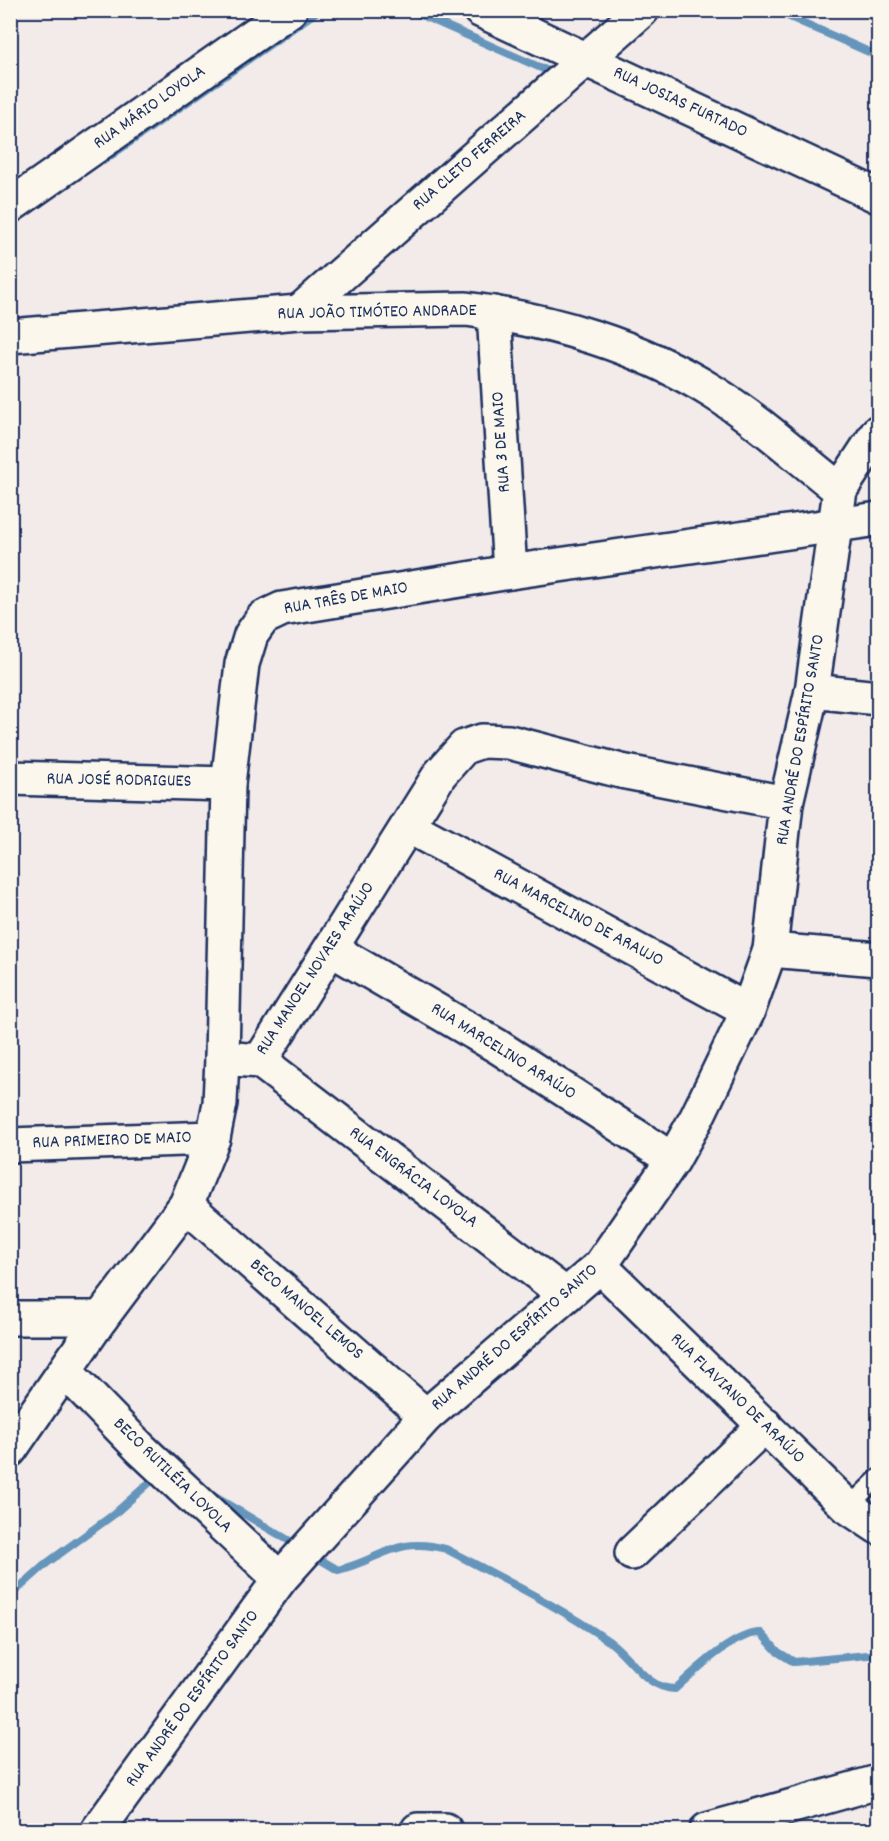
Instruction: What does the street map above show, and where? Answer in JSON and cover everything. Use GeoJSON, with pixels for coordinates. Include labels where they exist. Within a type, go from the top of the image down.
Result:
{"type":"FeatureCollection","features":[{"type":"Feature","properties":{"kind":"street","name":"RUA MÁRIO LOYOLA"},"geometry":{"type":"LineString","coordinates":[[10,206],[290,10]]}},
{"type":"Feature","properties":{"kind":"street","name":"RUA JOSIAS FURTADO"},"geometry":{"type":"LineString","coordinates":[[480,10],[879,196]]}},
{"type":"Feature","properties":{"kind":"street","name":"RUA CLETO FERREIRA"},"geometry":{"type":"LineString","coordinates":[[299,312],[642,10]]}},
{"type":"Feature","properties":{"kind":"street","name":"RUA JOÃO TIMÓTEO ANDRADE"},"geometry":{"type":"LineString","coordinates":[[10,336],[299,312],[466,309],[494,313],[546,323],[599,339],[674,370],[714,392],[840,490]]}},
{"type":"Feature","properties":{"kind":"street","name":"RUA 3 DE MAIO"},"geometry":{"type":"LineString","coordinates":[[494,313],[510,572]]}},
{"type":"Feature","properties":{"kind":"street","name":"RUA ANDRÉ DO ESPÍRITO SANTO"},"geometry":{"type":"LineString","coordinates":[[98,1830],[280,1579],[426,1416],[600,1266],[673,1160],[697,1117],[748,1011],[770,950],[786,803],[812,692],[840,490],[879,432]]}},
{"type":"Feature","properties":{"kind":"street","name":"RUA TRÊS DE MAIO"},"geometry":{"type":"LineString","coordinates":[[222,1058],[228,784],[242,664],[251,635],[263,618],[282,609],[510,572],[836,523],[862,523],[879,519]]}},
{"type":"Feature","properties":{"kind":"street"},"geometry":{"type":"LineString","coordinates":[[812,692],[879,698]]}},
{"type":"Feature","properties":{"kind":"street","name":"RUA MANOEL NOVAES ARAÚJO"},"geometry":{"type":"LineString","coordinates":[[222,1058],[260,1061],[452,758],[464,747],[482,741],[509,742],[621,771],[786,803]]}},
{"type":"Feature","properties":{"kind":"street","name":"RUA JOSÉ RODRIGUES"},"geometry":{"type":"LineString","coordinates":[[10,778],[228,784]]}},
{"type":"Feature","properties":{"kind":"street","name":"RUA MARCELINO DE ARAUJO"},"geometry":{"type":"LineString","coordinates":[[408,826],[748,1011]]}},
{"type":"Feature","properties":{"kind":"street","name":"RUA MARCELINO ARAÚJO"},"geometry":{"type":"LineString","coordinates":[[331,949],[497,1046],[673,1160]]}},
{"type":"Feature","properties":{"kind":"street"},"geometry":{"type":"LineString","coordinates":[[770,950],[879,959]]}},
{"type":"Feature","properties":{"kind":"street"},"geometry":{"type":"LineString","coordinates":[[10,1450],[66,1372],[101,1318],[186,1205],[213,1138],[220,1103],[222,1058]]}},
{"type":"Feature","properties":{"kind":"street","name":"RUA ENGRÁCIA LOYOLA"},"geometry":{"type":"LineString","coordinates":[[260,1061],[566,1295]]}},
{"type":"Feature","properties":{"kind":"street","name":"RUA PRIMEIRO DE MAIO"},"geometry":{"type":"LineString","coordinates":[[10,1145],[213,1138]]}},
{"type":"Feature","properties":{"kind":"street","name":"BECO MANOEL LEMOS"},"geometry":{"type":"LineString","coordinates":[[186,1205],[426,1416]]}},
{"type":"Feature","properties":{"kind":"street","name":"RUA FLAVIANO DE ARAÚJO"},"geometry":{"type":"LineString","coordinates":[[600,1266],[848,1507],[879,1527]]}},
{"type":"Feature","properties":{"kind":"street"},"geometry":{"type":"LineString","coordinates":[[10,1318],[101,1318]]}},
{"type":"Feature","properties":{"kind":"street","name":"BECO RUTILÉIA LOYOLA"},"geometry":{"type":"LineString","coordinates":[[66,1372],[141,1449],[280,1579]]}},
{"type":"Feature","properties":{"kind":"street"},"geometry":{"type":"LineString","coordinates":[[632,1553],[765,1425]]}},
{"type":"Feature","properties":{"kind":"street"},"geometry":{"type":"LineString","coordinates":[[707,1830],[879,1782]]}},
{"type":"Feature","properties":{"kind":"street"},"geometry":{"type":"LineString","coordinates":[[418,1830],[445,1830]]}},
{"type":"Feature","properties":{"kind":"lane"},"geometry":{"type":"LineString","coordinates":[[848,1507],[879,1479]]}},
{"type":"Feature","properties":{"kind":"waterway"},"geometry":{"type":"LineString","coordinates":[[103,161],[319,10]]}},
{"type":"Feature","properties":{"kind":"waterway"},"geometry":{"type":"LineString","coordinates":[[410,10],[548,71],[558,69]]}},
{"type":"Feature","properties":{"kind":"waterway"},"geometry":{"type":"LineString","coordinates":[[774,10],[878,56]]}},
{"type":"Feature","properties":{"kind":"waterway"},"geometry":{"type":"LineString","coordinates":[[10,1596],[47,1563],[113,1515],[158,1475]]}},
{"type":"Feature","properties":{"kind":"waterway"},"geometry":{"type":"LineString","coordinates":[[210,1494],[300,1547]]}},
{"type":"Feature","properties":{"kind":"waterway"},"geometry":{"type":"LineString","coordinates":[[311,1554],[338,1570],[401,1547],[429,1545],[446,1549],[571,1616],[618,1648],[647,1678],[665,1688],[675,1689],[715,1654],[750,1634],[761,1633],[778,1652],[794,1662],[878,1654]]}}]}
